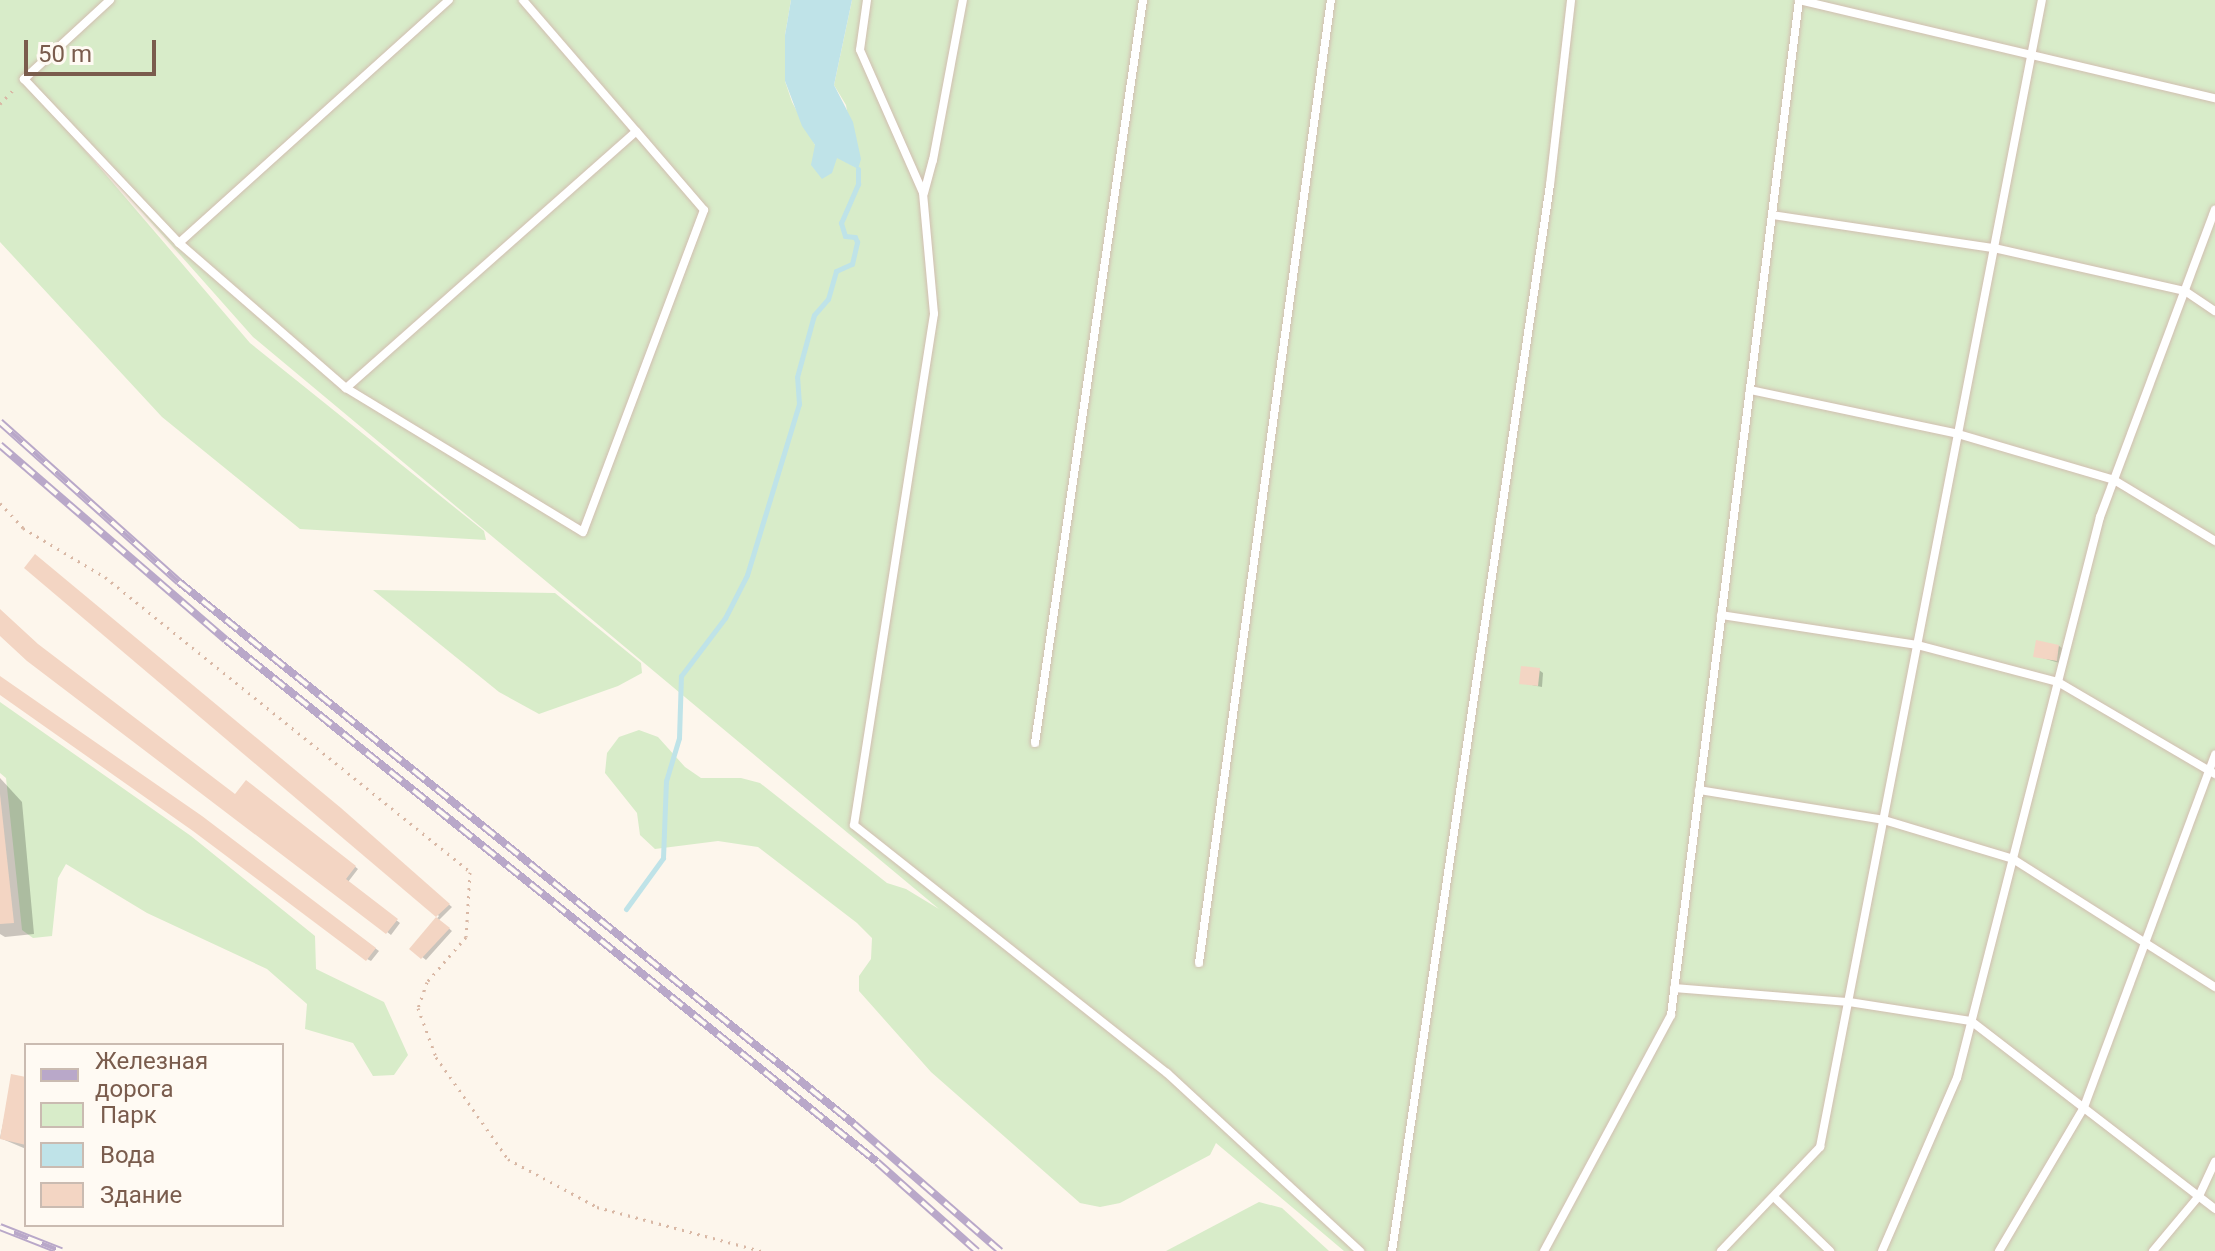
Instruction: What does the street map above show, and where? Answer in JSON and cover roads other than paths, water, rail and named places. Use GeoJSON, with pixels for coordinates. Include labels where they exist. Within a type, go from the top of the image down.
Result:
{"type":"FeatureCollection","features":[{"type":"Feature","properties":{"kind":"lane"},"geometry":{"type":"LineString","coordinates":[[110,0],[24,79],[179,243],[346,388],[583,532],[704,210],[523,0]]}},
{"type":"Feature","properties":{"kind":"lane"},"geometry":{"type":"LineString","coordinates":[[179,243],[449,0]]}},
{"type":"Feature","properties":{"kind":"lane"},"geometry":{"type":"LineString","coordinates":[[867,0],[860,50],[923,193],[934,314],[854,825],[1167,1073],[1360,1251]]}},
{"type":"Feature","properties":{"kind":"lane"},"geometry":{"type":"LineString","coordinates":[[923,193],[933,160],[963,0]]}},
{"type":"Feature","properties":{"kind":"lane"},"geometry":{"type":"LineString","coordinates":[[1035,743],[1143,0]]}},
{"type":"Feature","properties":{"kind":"lane"},"geometry":{"type":"LineString","coordinates":[[1199,963],[1331,0]]}},
{"type":"Feature","properties":{"kind":"lane"},"geometry":{"type":"LineString","coordinates":[[1392,1251],[1550,185],[1571,0]]}},
{"type":"Feature","properties":{"kind":"lane"},"geometry":{"type":"LineString","coordinates":[[1544,1251],[1671,1015],[1799,0],[2215,98]]}},
{"type":"Feature","properties":{"kind":"lane"},"geometry":{"type":"LineString","coordinates":[[1721,1251],[1820,1147],[2042,0]]}},
{"type":"Feature","properties":{"kind":"lane"},"geometry":{"type":"LineString","coordinates":[[346,388],[636,131]]}},
{"type":"Feature","properties":{"kind":"lane"},"geometry":{"type":"LineString","coordinates":[[1882,1251],[1957,1078],[2100,517],[2215,210]]}},
{"type":"Feature","properties":{"kind":"lane"},"geometry":{"type":"LineString","coordinates":[[1772,215],[1994,248],[2185,291],[2215,311]]}},
{"type":"Feature","properties":{"kind":"lane"},"geometry":{"type":"LineString","coordinates":[[1750,390],[1958,434],[2114,480],[2215,541]]}},
{"type":"Feature","properties":{"kind":"lane"},"geometry":{"type":"LineString","coordinates":[[1721,615],[1917,645],[2058,682],[2212,772]]}},
{"type":"Feature","properties":{"kind":"lane"},"geometry":{"type":"LineString","coordinates":[[1999,1251],[2084,1107],[2212,772],[2215,755]]}},
{"type":"Feature","properties":{"kind":"lane"},"geometry":{"type":"LineString","coordinates":[[1699,790],[1884,820],[2013,859],[2215,987]]}},
{"type":"Feature","properties":{"kind":"lane"},"geometry":{"type":"LineString","coordinates":[[1674,988],[1849,1002],[1971,1021],[2215,1209]]}},
{"type":"Feature","properties":{"kind":"lane"},"geometry":{"type":"LineString","coordinates":[[2153,1251],[2199,1196],[2215,1162]]}},
{"type":"Feature","properties":{"kind":"lane"},"geometry":{"type":"LineString","coordinates":[[1774,1197],[1830,1251]]}},
{"type":"Feature","properties":{"kind":"water"},"geometry":{"type":"Polygon","coordinates":[[[791,0],[852,0],[834,85],[853,122],[861,159],[858,169],[837,158],[832,173],[822,179],[811,165],[815,145],[802,126],[785,81],[785,35],[791,0]]]}},
{"type":"Feature","properties":{"kind":"waterway"},"geometry":{"type":"LineString","coordinates":[[626,909],[663,858],[666,781],[679,738],[681,676],[725,618],[747,575],[799,404],[797,377],[814,315],[828,299],[836,271],[852,264],[857,242],[855,237],[845,236],[841,223],[858,184],[858,169]]}},
{"type":"Feature","properties":{"kind":"railway"},"geometry":{"type":"LineString","coordinates":[[0,422],[179,582],[854,1124],[1000,1251]]}},
{"type":"Feature","properties":{"kind":"railway"},"geometry":{"type":"LineString","coordinates":[[0,445],[226,640],[877,1162],[977,1251]]}},
{"type":"Feature","properties":{"kind":"railway"},"geometry":{"type":"LineString","coordinates":[[0,1227],[61,1251]]}}]}
